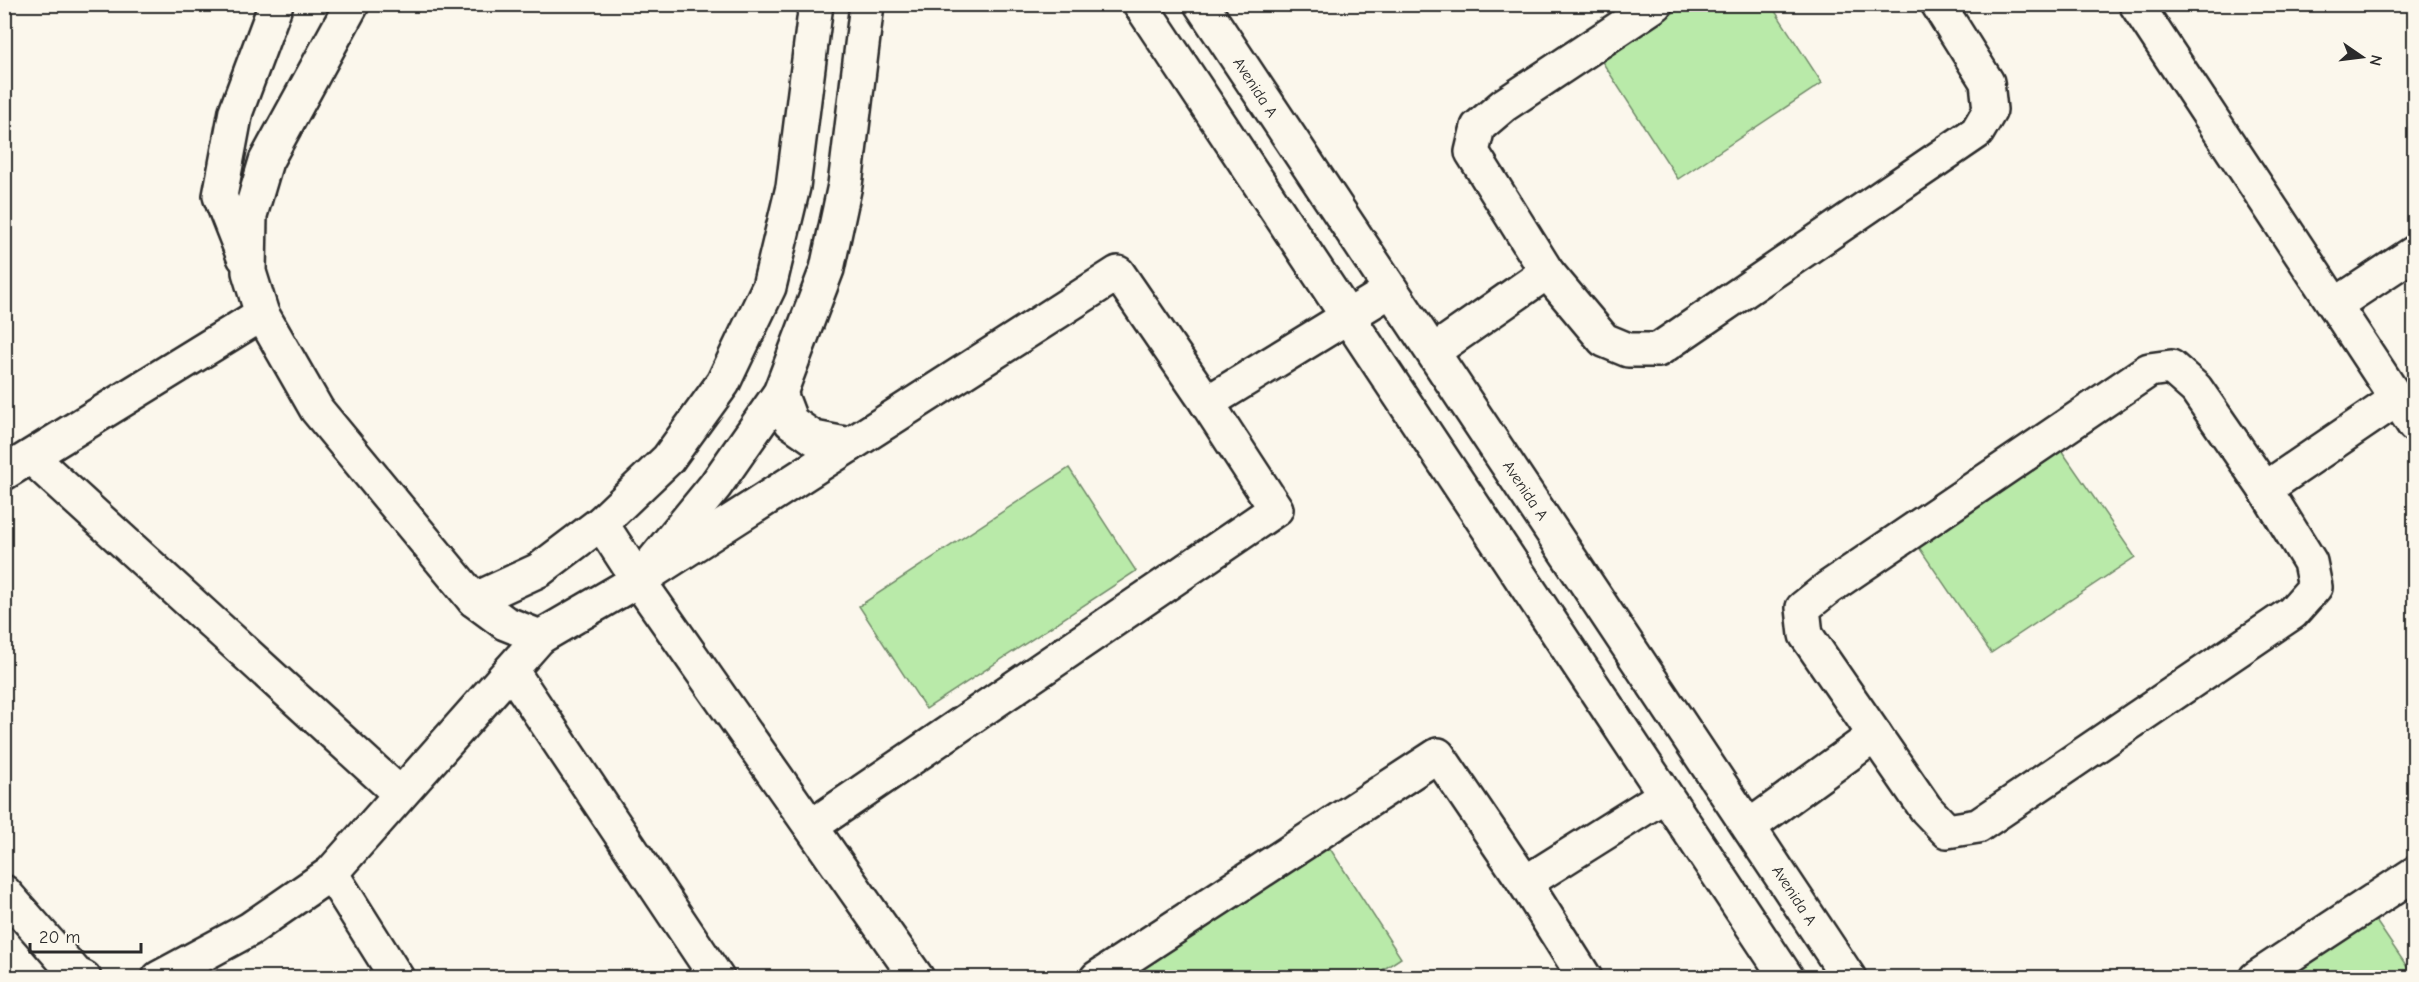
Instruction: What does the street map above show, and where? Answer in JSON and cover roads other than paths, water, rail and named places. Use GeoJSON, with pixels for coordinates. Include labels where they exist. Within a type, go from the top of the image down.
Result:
{"type":"FeatureCollection","features":[{"type":"Feature","properties":{"kind":"street"},"geometry":{"type":"LineString","coordinates":[[276,4],[236,111],[220,196],[249,272],[262,315],[318,410],[474,600],[505,623],[540,637]]}},
{"type":"Feature","properties":{"kind":"street"},"geometry":{"type":"LineString","coordinates":[[249,272],[250,215],[266,161],[352,4]]}},
{"type":"Feature","properties":{"kind":"street"},"geometry":{"type":"LineString","coordinates":[[474,600],[538,570],[601,523],[668,459],[723,383],[769,287],[794,188],[816,4]]}},
{"type":"Feature","properties":{"kind":"street"},"geometry":{"type":"LineString","coordinates":[[638,580],[715,486],[780,393],[827,269],[845,185],[867,4]]}},
{"type":"Feature","properties":{"kind":"street"},"geometry":{"type":"LineString","coordinates":[[1140,4],[1787,978]]}},
{"type":"Feature","properties":{"kind":"street","name":"Avenida A"},"geometry":{"type":"LineString","coordinates":[[1202,4],[1849,978]]}},
{"type":"Feature","properties":{"kind":"street"},"geometry":{"type":"LineString","coordinates":[[1656,4],[1504,105],[1478,127],[1472,152],[1547,272],[1604,340],[1628,350],[1658,350],[1977,132],[1990,110],[1987,82],[1946,7]]}},
{"type":"Feature","properties":{"kind":"street"},"geometry":{"type":"LineString","coordinates":[[2136,4],[2406,412],[2265,489]]}},
{"type":"Feature","properties":{"kind":"street"},"geometry":{"type":"LineString","coordinates":[[2335,305],[2415,253]]}},
{"type":"Feature","properties":{"kind":"street"},"geometry":{"type":"LineString","coordinates":[[1434,351],[1547,272]]}},
{"type":"Feature","properties":{"kind":"street"},"geometry":{"type":"LineString","coordinates":[[159,978],[250,929],[331,873],[540,637],[638,580],[1118,273],[1276,509],[812,826]]}},
{"type":"Feature","properties":{"kind":"street"},"geometry":{"type":"LineString","coordinates":[[1207,403],[1391,290]]}},
{"type":"Feature","properties":{"kind":"street"},"geometry":{"type":"LineString","coordinates":[[262,315],[18,465],[400,794]]}},
{"type":"Feature","properties":{"kind":"street"},"geometry":{"type":"LineString","coordinates":[[2171,367],[2196,389],[2265,489],[2310,562],[2315,587],[2292,613],[1978,826],[1947,831],[1926,809],[1875,735],[1806,635],[1803,608],[1828,588],[2149,370],[2171,367]]}},
{"type":"Feature","properties":{"kind":"street"},"geometry":{"type":"LineString","coordinates":[[780,393],[791,422],[814,438],[850,445]]}},
{"type":"Feature","properties":{"kind":"street"},"geometry":{"type":"LineString","coordinates":[[601,523],[638,580],[917,978]]}},
{"type":"Feature","properties":{"kind":"street"},"geometry":{"type":"LineString","coordinates":[[511,670],[717,978]]}},
{"type":"Feature","properties":{"kind":"street"},"geometry":{"type":"LineString","coordinates":[[1750,826],[1875,735]]}},
{"type":"Feature","properties":{"kind":"street"},"geometry":{"type":"LineString","coordinates":[[1097,978],[1438,755],[1525,883],[1585,978]]}},
{"type":"Feature","properties":{"kind":"street"},"geometry":{"type":"LineString","coordinates":[[1525,883],[1665,795]]}},
{"type":"Feature","properties":{"kind":"street"},"geometry":{"type":"LineString","coordinates":[[331,873],[397,978]]}},
{"type":"Feature","properties":{"kind":"street"},"geometry":{"type":"LineString","coordinates":[[2256,978],[2415,874]]}},
{"type":"Feature","properties":{"kind":"street"},"geometry":{"type":"LineString","coordinates":[[4,892],[76,974],[84,978]]}}]}
